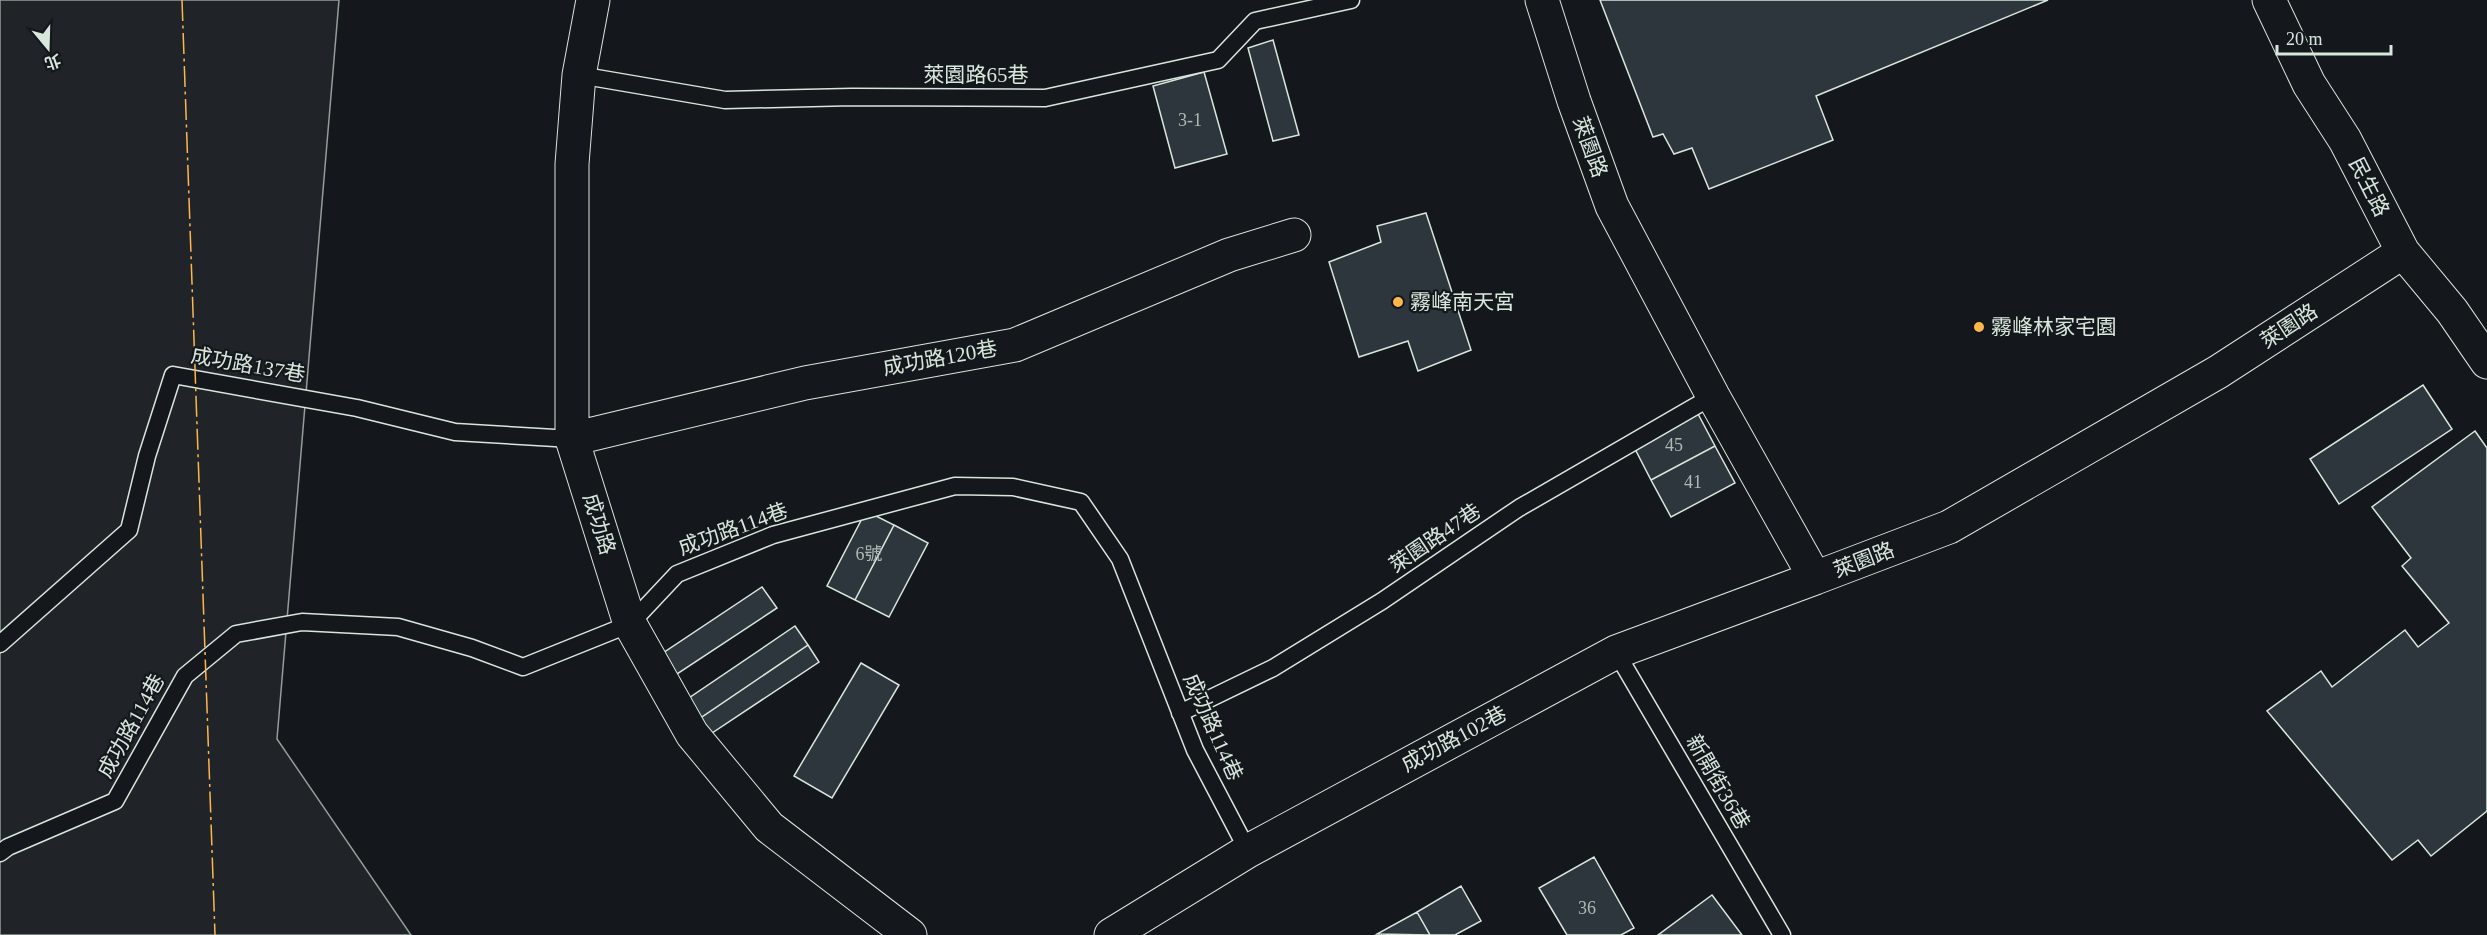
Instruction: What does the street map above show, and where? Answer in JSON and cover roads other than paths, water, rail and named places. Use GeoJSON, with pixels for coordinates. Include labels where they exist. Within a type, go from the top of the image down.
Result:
{"type":"FeatureCollection","features":[{"type":"Feature","properties":{"kind":"street","name":"成功路"},"geometry":{"type":"LineString","coordinates":[[593,0],[579,75],[572,164],[572,439],[630,624],[692,734],[769,827],[910,935]]}},
{"type":"Feature","properties":{"kind":"street","name":"萊園路"},"geometry":{"type":"LineString","coordinates":[[1542,0],[1574,101],[1612,206],[1713,396],[1815,578],[1949,527],[2218,372],[2403,252]]}},
{"type":"Feature","properties":{"kind":"street","name":"民生路"},"geometry":{"type":"LineString","coordinates":[[2269,0],[2309,84],[2345,140],[2403,252],[2452,311],[2487,362]]}},
{"type":"Feature","properties":{"kind":"street","name":"成功路120巷"},"geometry":{"type":"LineString","coordinates":[[572,439],[805,383],[1015,345],[1229,255],[1294,235]]}},
{"type":"Feature","properties":{"kind":"street","name":"成功路102巷"},"geometry":{"type":"LineString","coordinates":[[1110,935],[1248,851],[1616,652],[1815,578]]}},
{"type":"Feature","properties":{"kind":"lane","name":"萊園路65巷"},"geometry":{"type":"LineString","coordinates":[[579,75],[725,100],[852,97],[1045,98],[1218,60],[1255,21],[1351,0]]}},
{"type":"Feature","properties":{"kind":"lane","name":"成功路137巷"},"geometry":{"type":"LineString","coordinates":[[0,644],[129,530],[147,456],[173,375],[357,408],[455,432],[572,439]]}},
{"type":"Feature","properties":{"kind":"lane","name":"萊園路47巷"},"geometry":{"type":"LineString","coordinates":[[1180,713],[1273,668],[1382,601],[1519,508],[1713,396]]}},
{"type":"Feature","properties":{"kind":"lane","name":"成功路114巷"},"geometry":{"type":"LineString","coordinates":[[0,853],[115,801],[185,676],[236,634],[302,622],[398,627],[472,648],[524,667],[630,624],[677,574],[773,535],[955,486],[1013,487],[1081,502],[1120,559],[1195,750],[1248,851]]}},
{"type":"Feature","properties":{"kind":"lane","name":"新開街36巷"},"geometry":{"type":"LineString","coordinates":[[1616,652],[1782,935]]}},
{"type":"Feature","properties":{"kind":"place","name":"霧峰南天宮"},"geometry":{"type":"Point","coordinates":[1398,302]}},
{"type":"Feature","properties":{"kind":"place","name":"霧峰林家宅園"},"geometry":{"type":"Point","coordinates":[1979,327]}}]}
